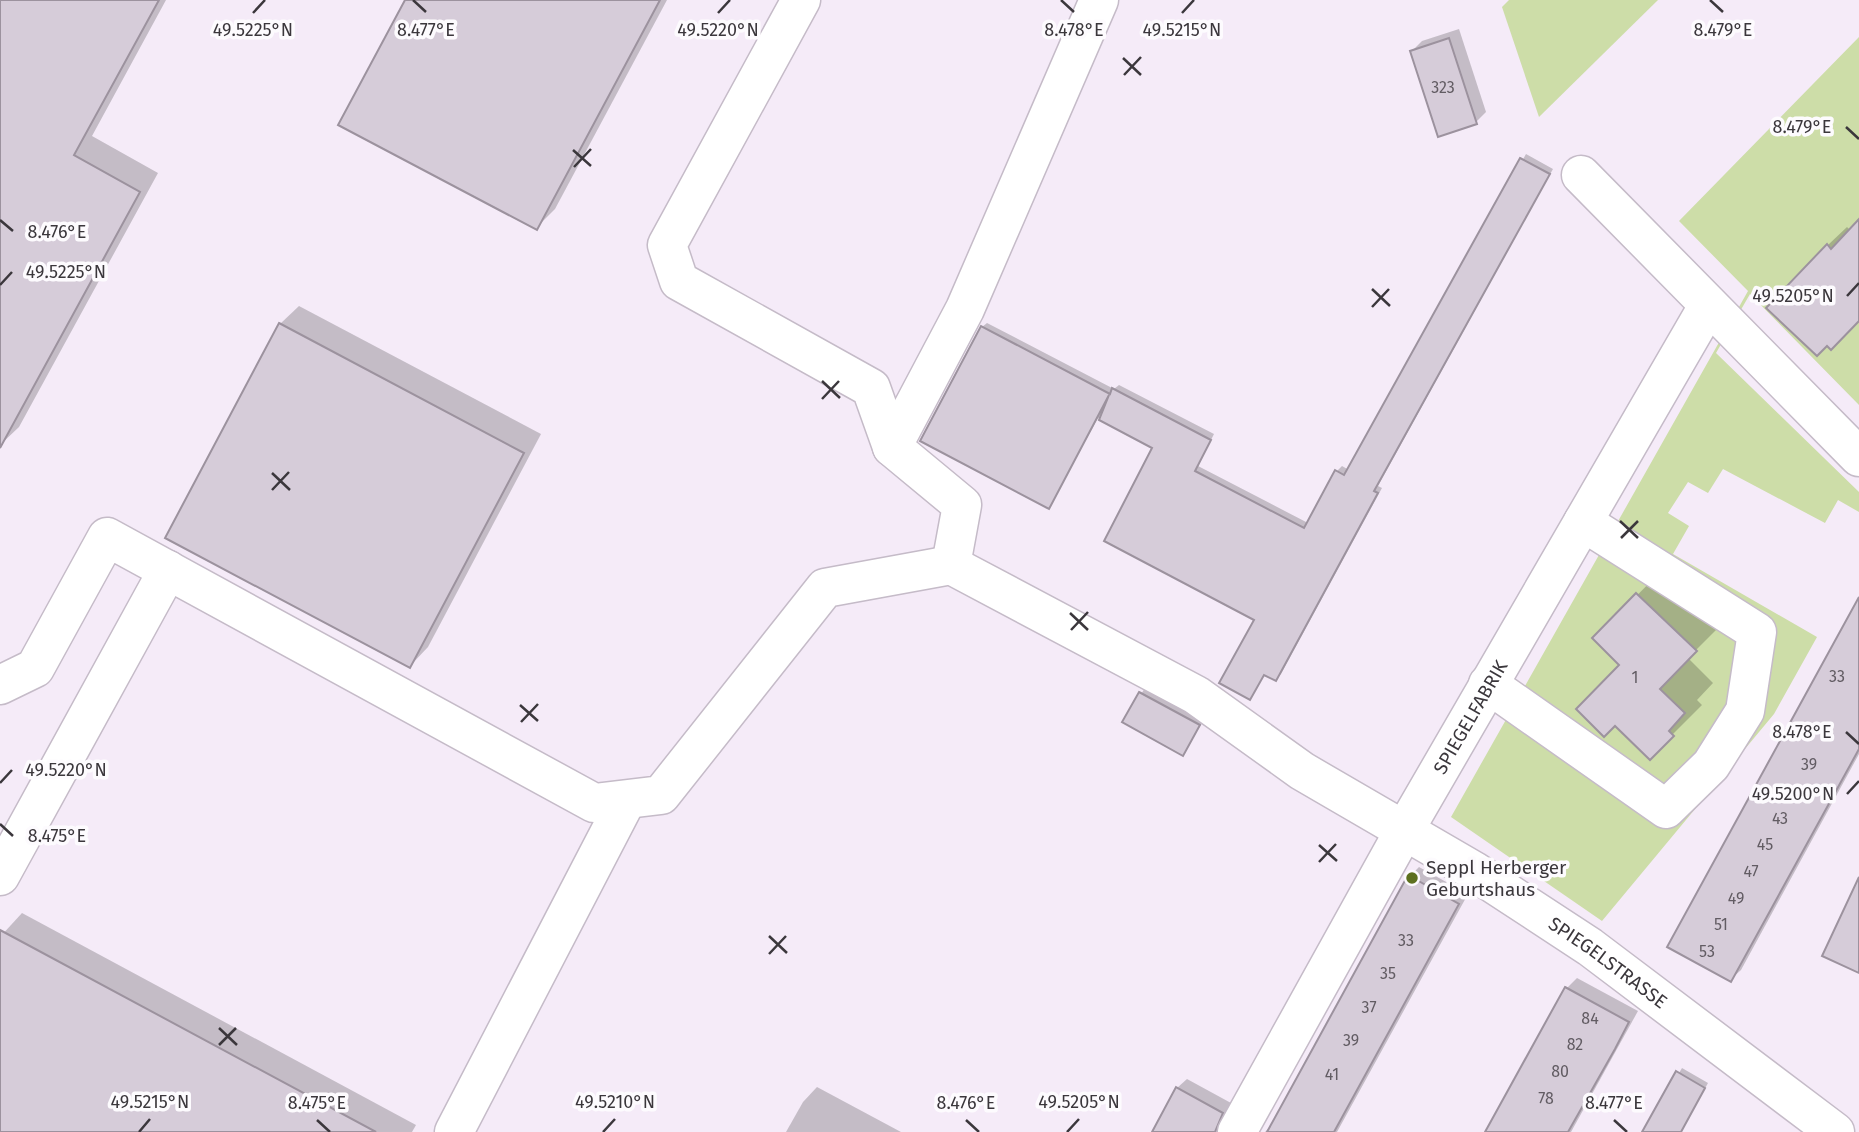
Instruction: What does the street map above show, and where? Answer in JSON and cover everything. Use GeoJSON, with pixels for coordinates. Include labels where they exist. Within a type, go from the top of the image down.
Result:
{"type":"FeatureCollection","features":[{"type":"Feature","properties":{"kind":"street"},"geometry":{"type":"LineString","coordinates":[[0,685],[35,668],[107,537],[594,803],[625,801],[661,795],[825,588],[951,565],[962,505],[892,447],[871,388],[679,281],[667,245],[801,0]]}},
{"type":"Feature","properties":{"kind":"street"},"geometry":{"type":"LineString","coordinates":[[892,447],[965,309],[1099,0]]}},
{"type":"Feature","properties":{"kind":"street"},"geometry":{"type":"LineString","coordinates":[[1581,175],[1859,457]]}},
{"type":"Feature","properties":{"kind":"street","name":"SPIEGELFABRIK"},"geometry":{"type":"LineString","coordinates":[[1237,1132],[1404,831],[1708,306]]}},
{"type":"Feature","properties":{"kind":"street"},"geometry":{"type":"LineString","coordinates":[[1488,684],[1666,810],[1711,765],[1745,711],[1757,632],[1583,522]]}},
{"type":"Feature","properties":{"kind":"street","name":"SPIEGELSTRASSE"},"geometry":{"type":"LineString","coordinates":[[951,565],[1196,695],[1302,771],[1474,871],[1603,955],[1835,1132]]}},
{"type":"Feature","properties":{"kind":"street"},"geometry":{"type":"LineString","coordinates":[[0,876],[168,570]]}},
{"type":"Feature","properties":{"kind":"street"},"geometry":{"type":"LineString","coordinates":[[453,1132],[625,801]]}},
{"type":"Feature","properties":{"kind":"green space"},"geometry":{"type":"Polygon","coordinates":[[[1509,0],[1658,0],[1539,117],[1502,7],[1509,0]]]}},
{"type":"Feature","properties":{"kind":"green space"},"geometry":{"type":"Polygon","coordinates":[[[1859,37],[1859,405],[1750,294],[1716,353],[1859,492],[1859,512],[1838,500],[1825,523],[1723,469],[1708,493],[1688,482],[1668,513],[1689,526],[1673,554],[1817,637],[1774,714],[1602,921],[1451,817],[1748,291],[1679,221],[1859,37]]]}},
{"type":"Feature","properties":{"kind":"building"},"geometry":{"type":"Polygon","coordinates":[[[0,0],[159,0],[74,155],[140,192],[0,448],[0,0]]]}},
{"type":"Feature","properties":{"kind":"building"},"geometry":{"type":"Polygon","coordinates":[[[405,0],[660,0],[537,230],[338,125],[405,0]]]}},
{"type":"Feature","properties":{"kind":"building"},"geometry":{"type":"Polygon","coordinates":[[[1449,38],[1477,124],[1438,137],[1410,51],[1449,38]]]}},
{"type":"Feature","properties":{"kind":"building"},"geometry":{"type":"Polygon","coordinates":[[[1520,158],[1550,174],[1374,491],[1378,493],[1276,681],[1264,675],[1250,700],[1219,683],[1254,620],[1104,541],[1152,448],[1099,420],[1109,395],[1049,509],[920,441],[981,326],[1110,394],[1112,388],[1211,440],[1195,471],[1304,528],[1335,470],[1344,475],[1520,158]]]}},
{"type":"Feature","properties":{"kind":"building"},"geometry":{"type":"Polygon","coordinates":[[[1859,219],[1859,321],[1831,350],[1827,346],[1817,356],[1766,308],[1827,244],[1831,249],[1859,219]]]}},
{"type":"Feature","properties":{"kind":"building"},"geometry":{"type":"Polygon","coordinates":[[[279,323],[524,453],[410,668],[165,538],[279,323]]]}},
{"type":"Feature","properties":{"kind":"building"},"geometry":{"type":"Polygon","coordinates":[[[1636,593],[1697,651],[1660,689],[1685,713],[1669,731],[1674,736],[1650,760],[1615,726],[1604,737],[1576,709],[1619,665],[1592,638],[1636,593]]]}},
{"type":"Feature","properties":{"kind":"building"},"geometry":{"type":"Polygon","coordinates":[[[1859,597],[1859,749],[1731,982],[1667,947],[1859,597]]]}},
{"type":"Feature","properties":{"kind":"building"},"geometry":{"type":"Polygon","coordinates":[[[1139,692],[1200,725],[1183,756],[1122,722],[1139,692]]]}},
{"type":"Feature","properties":{"kind":"building"},"geometry":{"type":"Polygon","coordinates":[[[1408,875],[1459,904],[1334,1132],[1267,1132],[1408,875]]]}},
{"type":"Feature","properties":{"kind":"building"},"geometry":{"type":"Polygon","coordinates":[[[1859,877],[1859,973],[1822,956],[1859,877]]]}},
{"type":"Feature","properties":{"kind":"building"},"geometry":{"type":"Polygon","coordinates":[[[0,930],[376,1132],[0,1132],[0,930]]]}},
{"type":"Feature","properties":{"kind":"building"},"geometry":{"type":"Polygon","coordinates":[[[1565,987],[1629,1022],[1615,1049],[1568,1132],[1485,1132],[1565,987]]]}},
{"type":"Feature","properties":{"kind":"building"},"geometry":{"type":"Polygon","coordinates":[[[1676,1071],[1705,1088],[1681,1132],[1642,1132],[1676,1071]]]}},
{"type":"Feature","properties":{"kind":"building"},"geometry":{"type":"Polygon","coordinates":[[[1176,1087],[1223,1113],[1215,1132],[1152,1132],[1176,1087]]]}},
{"type":"Feature","properties":{"kind":"place","name":"Seppl Herberger Geburtshaus"},"geometry":{"type":"Point","coordinates":[1412,878]}}]}
